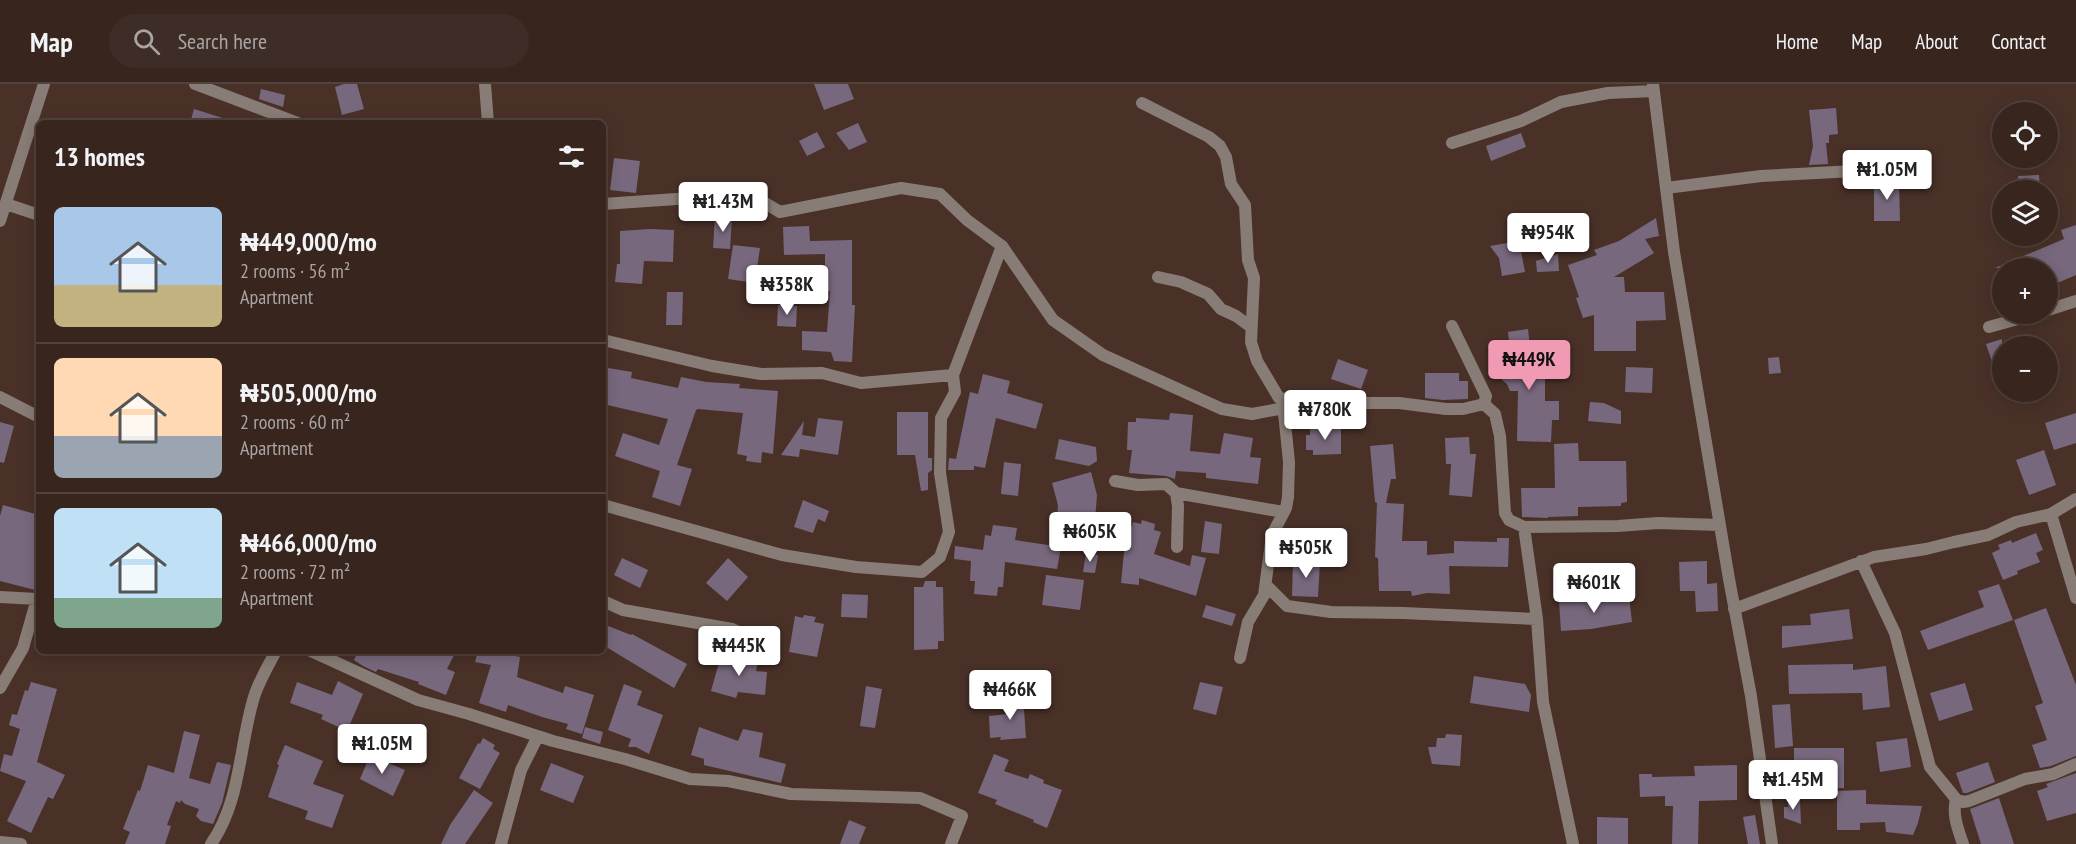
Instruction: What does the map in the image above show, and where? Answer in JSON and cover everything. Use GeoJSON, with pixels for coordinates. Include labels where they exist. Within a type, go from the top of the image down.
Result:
{"type":"FeatureCollection","features":[{"type":"Feature","properties":{"kind":"street"},"geometry":{"type":"LineString","coordinates":[[0,221],[44,84]]}},
{"type":"Feature","properties":{"kind":"street"},"geometry":{"type":"LineString","coordinates":[[195,84],[290,120]]}},
{"type":"Feature","properties":{"kind":"street"},"geometry":{"type":"LineString","coordinates":[[485,84],[488,120]]}},
{"type":"Feature","properties":{"kind":"street"},"geometry":{"type":"LineString","coordinates":[[1452,143],[1521,121],[1561,102],[1608,93],[1654,88],[1674,252],[1734,609],[1751,696],[1772,844]]}},
{"type":"Feature","properties":{"kind":"street"},"geometry":{"type":"LineString","coordinates":[[1142,104],[1209,137],[1220,146],[1226,157],[1231,184],[1245,205],[1248,260],[1254,278],[1251,342],[1257,361],[1283,403],[1289,462],[1288,497],[1272,535],[1264,595],[1248,622],[1240,658]]}},
{"type":"Feature","properties":{"kind":"street"},"geometry":{"type":"LineString","coordinates":[[1666,188],[1761,176],[1855,171]]}},
{"type":"Feature","properties":{"kind":"street"},"geometry":{"type":"LineString","coordinates":[[606,204],[750,194],[780,212],[901,188],[940,194],[967,220],[1002,246],[1053,320],[1103,355],[1222,409],[1252,414],[1283,403],[1399,403],[1446,409],[1464,409],[1484,404]]}},
{"type":"Feature","properties":{"kind":"street"},"geometry":{"type":"LineString","coordinates":[[6,204],[36,214]]}},
{"type":"Feature","properties":{"kind":"street"},"geometry":{"type":"LineString","coordinates":[[606,506],[782,555],[856,567],[922,572],[940,557],[949,532],[940,473],[941,418],[955,392],[953,375],[1002,246]]}},
{"type":"Feature","properties":{"kind":"street"},"geometry":{"type":"LineString","coordinates":[[1158,277],[1181,282],[1208,294],[1221,309],[1251,327]]}},
{"type":"Feature","properties":{"kind":"street"},"geometry":{"type":"LineString","coordinates":[[2058,307],[2076,301]]}},
{"type":"Feature","properties":{"kind":"street"},"geometry":{"type":"LineString","coordinates":[[1989,327],[2000,324]]}},
{"type":"Feature","properties":{"kind":"street"},"geometry":{"type":"LineString","coordinates":[[1452,326],[1486,396],[1484,404]]}},
{"type":"Feature","properties":{"kind":"street"},"geometry":{"type":"LineString","coordinates":[[606,341],[712,366],[761,374],[822,373],[861,383],[953,375]]}},
{"type":"Feature","properties":{"kind":"street"},"geometry":{"type":"LineString","coordinates":[[0,397],[36,415]]}},
{"type":"Feature","properties":{"kind":"street"},"geometry":{"type":"LineString","coordinates":[[1484,404],[1495,414],[1500,436],[1505,513],[1509,520],[1524,527],[1618,526],[1658,522],[1720,525]]}},
{"type":"Feature","properties":{"kind":"street"},"geometry":{"type":"LineString","coordinates":[[1115,481],[1138,485],[1166,484],[1176,493],[1283,512]]}},
{"type":"Feature","properties":{"kind":"street"},"geometry":{"type":"LineString","coordinates":[[1176,493],[1177,547]]}},
{"type":"Feature","properties":{"kind":"street"},"geometry":{"type":"LineString","coordinates":[[1734,609],[1874,557],[1926,549],[1988,535],[2016,522],[2050,514],[2076,499]]}},
{"type":"Feature","properties":{"kind":"street"},"geometry":{"type":"LineString","coordinates":[[2050,514],[2076,598]]}},
{"type":"Feature","properties":{"kind":"street"},"geometry":{"type":"LineString","coordinates":[[1524,527],[1537,619],[1543,702],[1573,844]]}},
{"type":"Feature","properties":{"kind":"street"},"geometry":{"type":"LineString","coordinates":[[1861,561],[1895,633],[1930,767],[1956,799],[1963,802],[1969,801],[2025,779],[2053,774],[2076,764]]}},
{"type":"Feature","properties":{"kind":"street"},"geometry":{"type":"LineString","coordinates":[[1266,585],[1287,606],[1331,612],[1537,619]]}},
{"type":"Feature","properties":{"kind":"street"},"geometry":{"type":"LineString","coordinates":[[0,597],[36,599]]}},
{"type":"Feature","properties":{"kind":"street"},"geometry":{"type":"LineString","coordinates":[[0,688],[23,648],[36,602]]}},
{"type":"Feature","properties":{"kind":"street"},"geometry":{"type":"LineString","coordinates":[[606,603],[623,610],[732,629],[771,647]]}},
{"type":"Feature","properties":{"kind":"street"},"geometry":{"type":"LineString","coordinates":[[211,844],[235,791],[255,697],[266,668],[274,654]]}},
{"type":"Feature","properties":{"kind":"street"},"geometry":{"type":"LineString","coordinates":[[318,654],[418,700],[690,779],[728,781],[791,794],[920,798],[962,816],[951,844]]}},
{"type":"Feature","properties":{"kind":"street"},"geometry":{"type":"LineString","coordinates":[[501,844],[521,770],[538,736]]}},
{"type":"Feature","properties":{"kind":"street"},"geometry":{"type":"LineString","coordinates":[[1956,799],[1955,818],[1963,844]]}},
{"type":"Feature","properties":{"kind":"street"},"geometry":{"type":"LineString","coordinates":[[0,842],[21,844]]}},
{"type":"Feature","properties":{"kind":"building"},"geometry":{"type":"Polygon","coordinates":[[[357,84],[364,109],[342,115],[335,87],[357,84]]]}},
{"type":"Feature","properties":{"kind":"building"},"geometry":{"type":"Polygon","coordinates":[[[814,84],[848,84],[854,99],[824,110],[814,84]]]}},
{"type":"Feature","properties":{"kind":"building"},"geometry":{"type":"Polygon","coordinates":[[[261,89],[285,95],[283,107],[259,99],[261,89]]]}},
{"type":"Feature","properties":{"kind":"building"},"geometry":{"type":"Polygon","coordinates":[[[1836,108],[1838,134],[1829,135],[1829,143],[1826,143],[1828,164],[1809,165],[1813,146],[1809,110],[1836,108]]]}},
{"type":"Feature","properties":{"kind":"building"},"geometry":{"type":"Polygon","coordinates":[[[194,109],[229,120],[191,120],[194,109]]]}},
{"type":"Feature","properties":{"kind":"building"},"geometry":{"type":"Polygon","coordinates":[[[858,123],[867,142],[849,150],[836,133],[858,123]]]}},
{"type":"Feature","properties":{"kind":"building"},"geometry":{"type":"Polygon","coordinates":[[[817,132],[825,147],[807,156],[799,141],[817,132]]]}},
{"type":"Feature","properties":{"kind":"building"},"geometry":{"type":"Polygon","coordinates":[[[1521,133],[1526,147],[1491,161],[1486,146],[1521,133]]]}},
{"type":"Feature","properties":{"kind":"building"},"geometry":{"type":"Polygon","coordinates":[[[614,158],[640,161],[636,193],[610,190],[614,158]]]}},
{"type":"Feature","properties":{"kind":"building"},"geometry":{"type":"Polygon","coordinates":[[[2039,175],[2039,180],[2018,180],[2018,176],[2039,175]]]}},
{"type":"Feature","properties":{"kind":"building"},"geometry":{"type":"Polygon","coordinates":[[[1874,181],[1899,181],[1900,221],[1874,221],[1874,181]]]}},
{"type":"Feature","properties":{"kind":"building"},"geometry":{"type":"Polygon","coordinates":[[[715,216],[732,217],[730,249],[713,248],[715,216]]]}},
{"type":"Feature","properties":{"kind":"building"},"geometry":{"type":"Polygon","coordinates":[[[1656,218],[1659,236],[1645,239],[1654,253],[1614,277],[1624,277],[1625,292],[1664,292],[1666,320],[1636,321],[1636,351],[1594,351],[1594,315],[1583,318],[1576,298],[1579,297],[1568,265],[1597,255],[1594,250],[1619,241],[1656,218]]]}},
{"type":"Feature","properties":{"kind":"building"},"geometry":{"type":"Polygon","coordinates":[[[2076,225],[2076,275],[2058,283],[2058,258],[2019,258],[2047,246],[2058,246],[2058,242],[2064,239],[2061,230],[2076,225]]]}},
{"type":"Feature","properties":{"kind":"building"},"geometry":{"type":"Polygon","coordinates":[[[809,226],[810,241],[852,240],[852,305],[855,305],[852,362],[834,361],[831,352],[802,350],[802,331],[827,332],[830,291],[825,291],[825,254],[784,255],[783,227],[809,226]]]}},
{"type":"Feature","properties":{"kind":"building"},"geometry":{"type":"Polygon","coordinates":[[[674,230],[673,262],[644,261],[642,284],[615,282],[617,264],[620,264],[620,231],[674,230]]]}},
{"type":"Feature","properties":{"kind":"building"},"geometry":{"type":"Polygon","coordinates":[[[1519,241],[1525,272],[1502,276],[1499,258],[1490,246],[1519,241]]]}},
{"type":"Feature","properties":{"kind":"building"},"geometry":{"type":"Polygon","coordinates":[[[733,245],[760,248],[755,283],[728,279],[733,245]]]}},
{"type":"Feature","properties":{"kind":"building"},"geometry":{"type":"Polygon","coordinates":[[[1558,254],[1559,271],[1537,272],[1536,261],[1558,254]]]}},
{"type":"Feature","properties":{"kind":"building"},"geometry":{"type":"Polygon","coordinates":[[[667,292],[683,292],[682,325],[666,325],[667,292]]]}},
{"type":"Feature","properties":{"kind":"building"},"geometry":{"type":"Polygon","coordinates":[[[778,305],[797,306],[796,327],[777,326],[778,305]]]}},
{"type":"Feature","properties":{"kind":"building"},"geometry":{"type":"Polygon","coordinates":[[[1528,329],[1532,363],[1545,363],[1545,401],[1559,401],[1559,420],[1552,420],[1551,442],[1517,441],[1518,391],[1510,391],[1502,380],[1507,360],[1511,359],[1508,332],[1528,329]]]}},
{"type":"Feature","properties":{"kind":"building"},"geometry":{"type":"Polygon","coordinates":[[[1992,342],[1992,362],[1986,344],[1992,342]]]}},
{"type":"Feature","properties":{"kind":"building"},"geometry":{"type":"Polygon","coordinates":[[[1779,357],[1781,373],[1769,374],[1768,358],[1779,357]]]}},
{"type":"Feature","properties":{"kind":"building"},"geometry":{"type":"Polygon","coordinates":[[[1338,359],[1368,370],[1361,389],[1331,379],[1338,359]]]}},
{"type":"Feature","properties":{"kind":"building"},"geometry":{"type":"Polygon","coordinates":[[[1626,367],[1653,368],[1652,393],[1625,392],[1626,367]]]}},
{"type":"Feature","properties":{"kind":"building"},"geometry":{"type":"Polygon","coordinates":[[[608,368],[632,372],[631,378],[678,388],[681,377],[706,382],[740,384],[739,388],[778,391],[773,454],[762,452],[761,463],[746,461],[747,456],[737,454],[743,413],[698,409],[677,465],[692,469],[680,506],[652,497],[660,471],[615,456],[623,433],[659,445],[668,419],[606,405],[608,368]]]}},
{"type":"Feature","properties":{"kind":"building"},"geometry":{"type":"Polygon","coordinates":[[[1425,373],[1459,373],[1459,381],[1468,381],[1468,399],[1425,398],[1425,373]]]}},
{"type":"Feature","properties":{"kind":"building"},"geometry":{"type":"Polygon","coordinates":[[[983,374],[1010,381],[1007,393],[1043,404],[1036,429],[996,418],[985,468],[974,466],[974,470],[948,470],[949,458],[956,459],[970,392],[978,394],[983,374]]]}},
{"type":"Feature","properties":{"kind":"building"},"geometry":{"type":"Polygon","coordinates":[[[1590,402],[1604,403],[1621,411],[1621,424],[1588,421],[1590,402]]]}},
{"type":"Feature","properties":{"kind":"building"},"geometry":{"type":"Polygon","coordinates":[[[897,412],[928,412],[928,458],[932,458],[932,470],[928,473],[928,490],[921,491],[915,455],[897,455],[897,412]]]}},
{"type":"Feature","properties":{"kind":"building"},"geometry":{"type":"Polygon","coordinates":[[[1170,413],[1193,415],[1190,451],[1220,454],[1224,433],[1253,438],[1250,457],[1261,458],[1258,484],[1206,478],[1206,473],[1176,471],[1175,479],[1166,476],[1129,473],[1132,450],[1127,450],[1128,422],[1136,422],[1136,418],[1169,420],[1170,413]]]}},
{"type":"Feature","properties":{"kind":"building"},"geometry":{"type":"Polygon","coordinates":[[[2076,413],[2076,443],[2054,450],[2045,423],[2076,413]]]}},
{"type":"Feature","properties":{"kind":"building"},"geometry":{"type":"Polygon","coordinates":[[[818,418],[843,421],[838,455],[800,449],[799,457],[781,455],[804,421],[802,435],[815,437],[818,418]]]}},
{"type":"Feature","properties":{"kind":"building"},"geometry":{"type":"Polygon","coordinates":[[[0,422],[14,426],[4,463],[0,462],[0,422]]]}},
{"type":"Feature","properties":{"kind":"building"},"geometry":{"type":"Polygon","coordinates":[[[1341,427],[1341,454],[1313,455],[1313,450],[1306,450],[1306,435],[1310,435],[1310,428],[1341,427]]]}},
{"type":"Feature","properties":{"kind":"building"},"geometry":{"type":"Polygon","coordinates":[[[1469,437],[1470,454],[1476,454],[1472,497],[1449,495],[1451,464],[1446,464],[1445,438],[1469,437]]]}},
{"type":"Feature","properties":{"kind":"building"},"geometry":{"type":"Polygon","coordinates":[[[1059,439],[1096,447],[1097,461],[1089,466],[1055,459],[1059,439]]]}},
{"type":"Feature","properties":{"kind":"building"},"geometry":{"type":"Polygon","coordinates":[[[1578,443],[1579,461],[1626,461],[1627,502],[1621,503],[1621,506],[1578,507],[1578,516],[1522,517],[1521,488],[1555,488],[1554,444],[1578,443]]]}},
{"type":"Feature","properties":{"kind":"building"},"geometry":{"type":"Polygon","coordinates":[[[1393,444],[1396,479],[1391,479],[1386,503],[1404,504],[1402,541],[1427,541],[1427,555],[1454,553],[1454,541],[1497,542],[1497,538],[1509,538],[1508,567],[1449,566],[1450,594],[1427,593],[1412,596],[1411,591],[1379,591],[1378,558],[1375,557],[1377,503],[1375,502],[1370,446],[1393,444]]]}},
{"type":"Feature","properties":{"kind":"building"},"geometry":{"type":"Polygon","coordinates":[[[2044,450],[2056,485],[2029,495],[2016,460],[2044,450]]]}},
{"type":"Feature","properties":{"kind":"building"},"geometry":{"type":"Polygon","coordinates":[[[1004,462],[1021,464],[1018,496],[1001,494],[1004,462]]]}},
{"type":"Feature","properties":{"kind":"building"},"geometry":{"type":"Polygon","coordinates":[[[1091,472],[1097,495],[1094,533],[1056,530],[1058,505],[1052,483],[1091,472]]]}},
{"type":"Feature","properties":{"kind":"building"},"geometry":{"type":"Polygon","coordinates":[[[803,500],[829,511],[825,522],[818,519],[813,533],[794,527],[803,500]]]}},
{"type":"Feature","properties":{"kind":"building"},"geometry":{"type":"Polygon","coordinates":[[[3,505],[36,514],[36,590],[0,581],[0,516],[3,505]]]}},
{"type":"Feature","properties":{"kind":"building"},"geometry":{"type":"Polygon","coordinates":[[[1142,520],[1155,524],[1154,530],[1161,532],[1154,554],[1190,566],[1192,555],[1206,558],[1196,596],[1139,578],[1139,585],[1121,583],[1124,552],[1133,522],[1141,524],[1142,520]]]}},
{"type":"Feature","properties":{"kind":"building"},"geometry":{"type":"Polygon","coordinates":[[[1205,521],[1222,524],[1219,554],[1201,552],[1205,521]]]}},
{"type":"Feature","properties":{"kind":"building"},"geometry":{"type":"Polygon","coordinates":[[[993,525],[1017,528],[1015,540],[1061,547],[1057,569],[1005,562],[1003,587],[998,587],[997,596],[974,594],[975,581],[970,581],[971,561],[954,559],[955,546],[983,550],[985,535],[991,536],[993,525]]]}},
{"type":"Feature","properties":{"kind":"building"},"geometry":{"type":"Polygon","coordinates":[[[2036,533],[2043,550],[2036,553],[2040,562],[2017,571],[2018,574],[2003,580],[1992,553],[2000,549],[1998,545],[2011,540],[2012,543],[2036,533]]]}},
{"type":"Feature","properties":{"kind":"building"},"geometry":{"type":"Polygon","coordinates":[[[1086,553],[1098,555],[1095,573],[1083,572],[1086,553]]]}},
{"type":"Feature","properties":{"kind":"building"},"geometry":{"type":"Polygon","coordinates":[[[622,558],[648,570],[640,588],[614,575],[622,558]]]}},
{"type":"Feature","properties":{"kind":"building"},"geometry":{"type":"Polygon","coordinates":[[[728,558],[748,577],[727,601],[706,583],[728,558]]]}},
{"type":"Feature","properties":{"kind":"building"},"geometry":{"type":"Polygon","coordinates":[[[1293,561],[1320,562],[1318,597],[1292,596],[1293,561]]]}},
{"type":"Feature","properties":{"kind":"building"},"geometry":{"type":"Polygon","coordinates":[[[1707,561],[1707,584],[1717,583],[1718,611],[1696,612],[1695,591],[1680,591],[1679,562],[1707,561]]]}},
{"type":"Feature","properties":{"kind":"building"},"geometry":{"type":"Polygon","coordinates":[[[1046,575],[1084,580],[1080,610],[1042,605],[1046,575]]]}},
{"type":"Feature","properties":{"kind":"building"},"geometry":{"type":"Polygon","coordinates":[[[925,581],[936,581],[936,587],[943,587],[944,641],[938,641],[938,649],[914,650],[914,587],[923,587],[925,581]]]}},
{"type":"Feature","properties":{"kind":"building"},"geometry":{"type":"Polygon","coordinates":[[[1999,584],[2013,620],[1928,650],[1920,631],[1984,607],[1978,591],[1999,584]]]}},
{"type":"Feature","properties":{"kind":"building"},"geometry":{"type":"Polygon","coordinates":[[[842,594],[868,595],[867,618],[841,617],[842,594]]]}},
{"type":"Feature","properties":{"kind":"building"},"geometry":{"type":"Polygon","coordinates":[[[1629,597],[1632,622],[1561,631],[1559,601],[1589,599],[1589,602],[1629,597]]]}},
{"type":"Feature","properties":{"kind":"building"},"geometry":{"type":"Polygon","coordinates":[[[1206,605],[1236,614],[1232,626],[1202,617],[1206,605]]]}},
{"type":"Feature","properties":{"kind":"building"},"geometry":{"type":"Polygon","coordinates":[[[2046,608],[2076,685],[2076,756],[2040,768],[2032,745],[2047,740],[2035,706],[2043,703],[2014,620],[2046,608]]]}},
{"type":"Feature","properties":{"kind":"building"},"geometry":{"type":"Polygon","coordinates":[[[1849,609],[1853,639],[1782,648],[1782,626],[1811,625],[1810,614],[1849,609]]]}},
{"type":"Feature","properties":{"kind":"building"},"geometry":{"type":"Polygon","coordinates":[[[804,615],[816,617],[814,622],[824,624],[817,657],[789,652],[795,616],[803,618],[804,615]]]}},
{"type":"Feature","properties":{"kind":"building"},"geometry":{"type":"Polygon","coordinates":[[[606,625],[632,634],[687,664],[674,688],[606,647],[606,625]]]}},
{"type":"Feature","properties":{"kind":"building"},"geometry":{"type":"Polygon","coordinates":[[[357,654],[454,654],[447,669],[455,672],[446,695],[418,684],[419,682],[378,669],[376,672],[354,660],[357,654]]]}},
{"type":"Feature","properties":{"kind":"building"},"geometry":{"type":"Polygon","coordinates":[[[477,654],[506,654],[520,657],[517,677],[563,693],[565,686],[594,695],[582,734],[566,729],[568,724],[508,705],[506,712],[479,703],[491,665],[475,662],[477,654]]]}},
{"type":"Feature","properties":{"kind":"building"},"geometry":{"type":"Polygon","coordinates":[[[727,654],[758,662],[756,671],[767,672],[765,695],[738,692],[736,698],[711,691],[720,659],[727,654]]]}},
{"type":"Feature","properties":{"kind":"building"},"geometry":{"type":"Polygon","coordinates":[[[1853,664],[1853,670],[1886,666],[1890,707],[1863,710],[1862,693],[1789,694],[1788,665],[1853,664]]]}},
{"type":"Feature","properties":{"kind":"building"},"geometry":{"type":"Polygon","coordinates":[[[1474,676],[1525,684],[1531,695],[1529,712],[1470,703],[1474,676]]]}},
{"type":"Feature","properties":{"kind":"building"},"geometry":{"type":"Polygon","coordinates":[[[338,681],[363,694],[347,731],[321,719],[323,715],[290,703],[297,682],[332,695],[338,681]]]}},
{"type":"Feature","properties":{"kind":"building"},"geometry":{"type":"Polygon","coordinates":[[[31,682],[57,689],[37,762],[65,775],[53,799],[48,797],[31,833],[7,821],[26,781],[0,771],[4,754],[12,756],[20,729],[9,725],[12,714],[17,715],[25,690],[28,691],[31,682]]]}},
{"type":"Feature","properties":{"kind":"building"},"geometry":{"type":"Polygon","coordinates":[[[1200,682],[1223,687],[1216,715],[1193,709],[1200,682]]]}},
{"type":"Feature","properties":{"kind":"building"},"geometry":{"type":"Polygon","coordinates":[[[1965,683],[1973,710],[1939,721],[1930,693],[1965,683]]]}},
{"type":"Feature","properties":{"kind":"building"},"geometry":{"type":"Polygon","coordinates":[[[624,684],[642,691],[637,705],[663,715],[649,754],[636,747],[628,747],[631,739],[608,730],[624,684]]]}},
{"type":"Feature","properties":{"kind":"building"},"geometry":{"type":"Polygon","coordinates":[[[866,686],[882,689],[875,728],[860,726],[866,686]]]}},
{"type":"Feature","properties":{"kind":"building"},"geometry":{"type":"Polygon","coordinates":[[[1023,696],[1026,738],[1000,740],[1001,737],[990,738],[989,716],[1008,714],[1006,697],[1023,696]]]}},
{"type":"Feature","properties":{"kind":"building"},"geometry":{"type":"Polygon","coordinates":[[[1790,704],[1793,746],[1775,748],[1772,705],[1790,704]]]}},
{"type":"Feature","properties":{"kind":"building"},"geometry":{"type":"Polygon","coordinates":[[[585,727],[603,732],[600,744],[582,738],[585,727]]]}},
{"type":"Feature","properties":{"kind":"building"},"geometry":{"type":"Polygon","coordinates":[[[699,727],[738,741],[743,729],[763,733],[759,757],[786,764],[781,783],[704,765],[704,759],[691,755],[699,727]]]}},
{"type":"Feature","properties":{"kind":"building"},"geometry":{"type":"Polygon","coordinates":[[[184,731],[200,735],[189,778],[210,784],[217,762],[231,765],[222,803],[213,824],[201,821],[196,816],[199,809],[181,800],[180,803],[176,801],[167,825],[171,826],[165,844],[125,844],[130,832],[123,829],[138,790],[140,791],[148,765],[174,773],[184,731]]]}},
{"type":"Feature","properties":{"kind":"building"},"geometry":{"type":"Polygon","coordinates":[[[1446,734],[1462,735],[1460,766],[1432,764],[1428,747],[1436,747],[1437,738],[1445,738],[1446,734]]]}},
{"type":"Feature","properties":{"kind":"building"},"geometry":{"type":"Polygon","coordinates":[[[483,738],[495,745],[493,749],[500,753],[480,789],[459,778],[483,738]]]}},
{"type":"Feature","properties":{"kind":"building"},"geometry":{"type":"Polygon","coordinates":[[[1907,738],[1911,767],[1880,772],[1876,742],[1907,738]]]}},
{"type":"Feature","properties":{"kind":"building"},"geometry":{"type":"Polygon","coordinates":[[[285,745],[323,761],[313,784],[344,795],[332,828],[305,819],[308,811],[268,797],[285,745]]]}},
{"type":"Feature","properties":{"kind":"building"},"geometry":{"type":"Polygon","coordinates":[[[1794,748],[1844,748],[1844,788],[1806,789],[1805,769],[1794,769],[1794,748]]]}},
{"type":"Feature","properties":{"kind":"building"},"geometry":{"type":"Polygon","coordinates":[[[994,754],[1009,760],[1004,771],[1028,779],[1030,774],[1044,780],[1043,783],[1062,790],[1047,828],[1033,822],[1034,820],[995,804],[997,800],[978,793],[994,754]]]}},
{"type":"Feature","properties":{"kind":"building"},"geometry":{"type":"Polygon","coordinates":[[[370,755],[405,770],[393,796],[360,779],[370,755]]]}},
{"type":"Feature","properties":{"kind":"building"},"geometry":{"type":"Polygon","coordinates":[[[1988,762],[1995,782],[1963,793],[1956,773],[1988,762]]]}},
{"type":"Feature","properties":{"kind":"building"},"geometry":{"type":"Polygon","coordinates":[[[551,763],[584,776],[573,803],[540,790],[551,763]]]}},
{"type":"Feature","properties":{"kind":"building"},"geometry":{"type":"Polygon","coordinates":[[[1737,765],[1737,800],[1699,801],[1698,844],[1672,844],[1673,806],[1665,806],[1665,796],[1640,797],[1639,774],[1652,774],[1652,777],[1695,776],[1694,766],[1737,765]]]}},
{"type":"Feature","properties":{"kind":"building"},"geometry":{"type":"Polygon","coordinates":[[[2076,773],[2076,813],[2047,821],[2037,791],[2048,787],[2046,784],[2076,773]]]}},
{"type":"Feature","properties":{"kind":"building"},"geometry":{"type":"Polygon","coordinates":[[[474,790],[493,803],[465,844],[441,844],[450,825],[474,790]]]}},
{"type":"Feature","properties":{"kind":"building"},"geometry":{"type":"Polygon","coordinates":[[[1866,790],[1866,804],[1922,806],[1913,835],[1886,832],[1885,822],[1860,823],[1860,830],[1837,830],[1837,791],[1866,790]]]}},
{"type":"Feature","properties":{"kind":"building"},"geometry":{"type":"Polygon","coordinates":[[[1999,798],[2014,844],[1981,844],[1970,809],[1999,798]]]}},
{"type":"Feature","properties":{"kind":"building"},"geometry":{"type":"Polygon","coordinates":[[[1800,799],[1801,824],[1784,818],[1784,807],[1788,807],[1788,800],[1800,799]]]}},
{"type":"Feature","properties":{"kind":"building"},"geometry":{"type":"Polygon","coordinates":[[[1755,815],[1760,844],[1748,844],[1743,817],[1755,815]]]}},
{"type":"Feature","properties":{"kind":"building"},"geometry":{"type":"Polygon","coordinates":[[[1597,817],[1628,818],[1628,844],[1597,844],[1597,817]]]}},
{"type":"Feature","properties":{"kind":"building"},"geometry":{"type":"Polygon","coordinates":[[[849,820],[866,827],[859,844],[840,844],[849,820]]]}}]}
